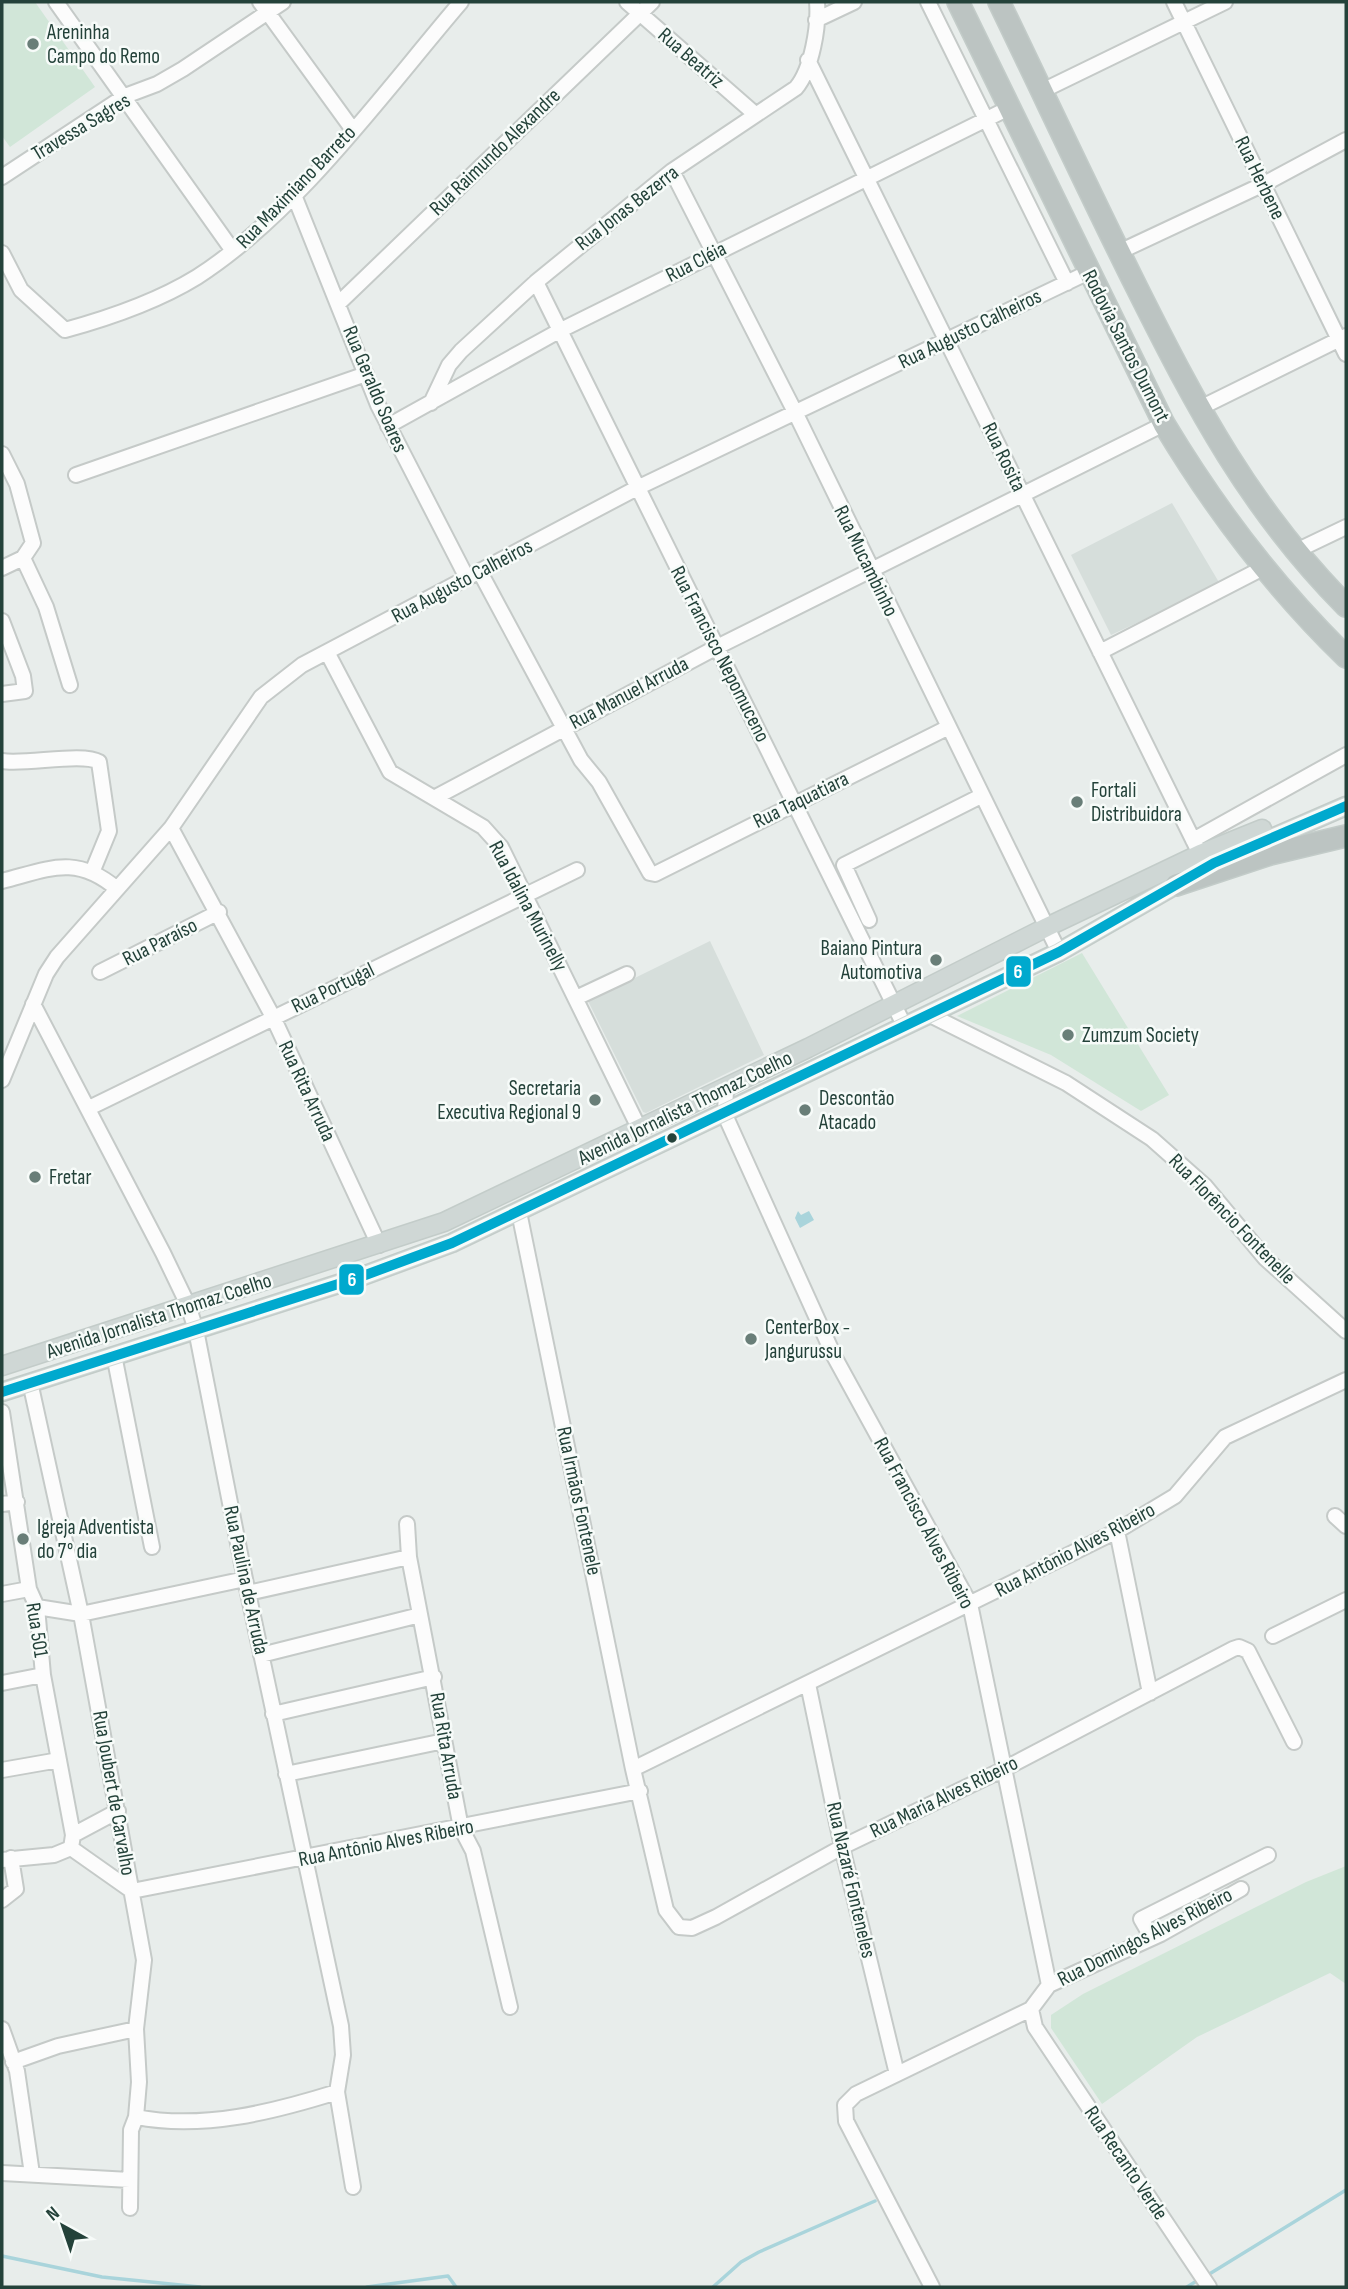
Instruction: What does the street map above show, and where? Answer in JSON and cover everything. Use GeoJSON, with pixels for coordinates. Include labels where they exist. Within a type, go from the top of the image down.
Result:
{"type":"FeatureCollection","features":[{"type":"Feature","properties":{"kind":"highway","name":"Rodovia Santos Dumont"},"geometry":{"type":"LineString","coordinates":[[957,2],[1164,424],[1196,476],[1263,568],[1346,657]]}},
{"type":"Feature","properties":{"kind":"highway","name":"Rodovia Santos Dumont"},"geometry":{"type":"LineString","coordinates":[[999,2],[1198,409],[1246,485],[1296,551],[1346,606]]}},
{"type":"Feature","properties":{"kind":"highway"},"geometry":{"type":"LineString","coordinates":[[1176,885],[1270,854],[1346,836]]}},
{"type":"Feature","properties":{"kind":"main road","name":"Avenida Jornalista Thomaz Coelho"},"geometry":{"type":"LineString","coordinates":[[2,1366],[444,1222],[726,1088],[1047,927],[1196,847],[1346,794]]}},
{"type":"Feature","properties":{"kind":"main road","name":"Avenida Jornalista Thomaz Coelho"},"geometry":{"type":"LineString","coordinates":[[2,1392],[197,1330],[452,1243],[725,1115],[904,1025],[1059,952],[1214,863],[1346,806]]}},
{"type":"Feature","properties":{"kind":"main road"},"geometry":{"type":"LineString","coordinates":[[535,1180],[544,1200]]}},
{"type":"Feature","properties":{"kind":"main road"},"geometry":{"type":"LineString","coordinates":[[444,1222],[452,1243]]}},
{"type":"Feature","properties":{"kind":"main road"},"geometry":{"type":"LineString","coordinates":[[59,1347],[66,1372]]}},
{"type":"Feature","properties":{"kind":"street"},"geometry":{"type":"LineString","coordinates":[[56,2],[233,251]]}},
{"type":"Feature","properties":{"kind":"street","name":"Travessa Sagres"},"geometry":{"type":"LineString","coordinates":[[2,177],[125,96],[157,84],[264,7],[282,2]]}},
{"type":"Feature","properties":{"kind":"street","name":"Rua Maximiano Barreto"},"geometry":{"type":"LineString","coordinates":[[2,253],[21,290],[54,323],[65,330],[143,303],[183,285],[233,251],[294,195],[461,2]]}},
{"type":"Feature","properties":{"kind":"street","name":"Rua Beatriz"},"geometry":{"type":"LineString","coordinates":[[627,2],[755,114]]}},
{"type":"Feature","properties":{"kind":"street","name":"Rua Raimundo Alexandre"},"geometry":{"type":"LineString","coordinates":[[339,303],[652,2]]}},
{"type":"Feature","properties":{"kind":"street","name":"Rua Jonas Bezerra"},"geometry":{"type":"LineString","coordinates":[[431,402],[449,365],[461,351],[536,282],[672,171],[796,88],[805,74],[817,2]]}},
{"type":"Feature","properties":{"kind":"street"},"geometry":{"type":"LineString","coordinates":[[816,20],[854,2]]}},
{"type":"Feature","properties":{"kind":"street"},"geometry":{"type":"LineString","coordinates":[[928,2],[1067,283]]}},
{"type":"Feature","properties":{"kind":"street","name":"Rua Herbene"},"geometry":{"type":"LineString","coordinates":[[1174,2],[1343,338],[1346,354]]}},
{"type":"Feature","properties":{"kind":"street"},"geometry":{"type":"LineString","coordinates":[[1042,91],[1225,2]]}},
{"type":"Feature","properties":{"kind":"street"},"geometry":{"type":"LineString","coordinates":[[264,7],[353,130]]}},
{"type":"Feature","properties":{"kind":"street","name":"Rua Rosita"},"geometry":{"type":"LineString","coordinates":[[808,60],[1196,847]]}},
{"type":"Feature","properties":{"kind":"street","name":"Rua Cléia"},"geometry":{"type":"LineString","coordinates":[[388,426],[559,331],[1009,108]]}},
{"type":"Feature","properties":{"kind":"street"},"geometry":{"type":"LineString","coordinates":[[1119,252],[1264,184],[1346,140]]}},
{"type":"Feature","properties":{"kind":"street","name":"Rua Mucambinho"},"geometry":{"type":"LineString","coordinates":[[672,171],[712,254],[795,412],[947,729],[1059,952]]}},
{"type":"Feature","properties":{"kind":"street","name":"Rua Geraldo Soares"},"geometry":{"type":"LineString","coordinates":[[294,195],[388,426],[581,760],[599,782],[646,870],[655,874]]}},
{"type":"Feature","properties":{"kind":"street","name":"Rua Augusto Calheiros"},"geometry":{"type":"LineString","coordinates":[[2,1080],[7,1054],[57,957],[171,828],[261,697],[276,683],[327,652],[637,488],[1089,272]]}},
{"type":"Feature","properties":{"kind":"street","name":"Rua Francisco Nepomuceno"},"geometry":{"type":"LineString","coordinates":[[536,282],[904,1025]]}},
{"type":"Feature","properties":{"kind":"street"},"geometry":{"type":"LineString","coordinates":[[1198,409],[1343,338]]}},
{"type":"Feature","properties":{"kind":"street"},"geometry":{"type":"LineString","coordinates":[[76,475],[366,374]]}},
{"type":"Feature","properties":{"kind":"street","name":"Rua Manuel Arruda"},"geometry":{"type":"LineString","coordinates":[[434,798],[717,647],[1164,424]]}},
{"type":"Feature","properties":{"kind":"street"},"geometry":{"type":"LineString","coordinates":[[2,454],[17,484],[33,543],[23,558],[2,568]]}},
{"type":"Feature","properties":{"kind":"street"},"geometry":{"type":"LineString","coordinates":[[1296,551],[1346,527]]}},
{"type":"Feature","properties":{"kind":"street"},"geometry":{"type":"LineString","coordinates":[[23,558],[46,607],[71,685]]}},
{"type":"Feature","properties":{"kind":"street"},"geometry":{"type":"LineString","coordinates":[[1100,652],[1263,568]]}},
{"type":"Feature","properties":{"kind":"street"},"geometry":{"type":"LineString","coordinates":[[2,621],[23,676],[25,691],[2,694]]}},
{"type":"Feature","properties":{"kind":"street","name":"Rua Idalina Murinelly"},"geometry":{"type":"LineString","coordinates":[[327,652],[390,772],[494,837],[640,1130]]}},
{"type":"Feature","properties":{"kind":"street","name":"Rua Taquatiara"},"geometry":{"type":"LineString","coordinates":[[655,874],[947,729]]}},
{"type":"Feature","properties":{"kind":"street"},"geometry":{"type":"LineString","coordinates":[[1196,847],[1346,755]]}},
{"type":"Feature","properties":{"kind":"street"},"geometry":{"type":"LineString","coordinates":[[2,761],[28,763],[88,757],[99,762],[109,831],[93,870]]}},
{"type":"Feature","properties":{"kind":"street"},"geometry":{"type":"LineString","coordinates":[[869,920],[844,865],[981,796]]}},
{"type":"Feature","properties":{"kind":"street","name":"Rua Rita Arruda"},"geometry":{"type":"LineString","coordinates":[[171,828],[219,912],[273,1017],[379,1245]]}},
{"type":"Feature","properties":{"kind":"street"},"geometry":{"type":"LineString","coordinates":[[2,881],[67,866],[93,870],[117,889]]}},
{"type":"Feature","properties":{"kind":"street","name":"Rua Portugal"},"geometry":{"type":"LineString","coordinates":[[89,1108],[577,870]]}},
{"type":"Feature","properties":{"kind":"street","name":"Rua Paraíso"},"geometry":{"type":"LineString","coordinates":[[100,972],[219,912]]}},
{"type":"Feature","properties":{"kind":"street"},"geometry":{"type":"LineString","coordinates":[[576,999],[627,974]]}},
{"type":"Feature","properties":{"kind":"street","name":"Rua Paulina de Arruda"},"geometry":{"type":"LineString","coordinates":[[33,1004],[89,1108],[188,1305],[197,1330],[273,1714],[341,2026],[343,2055],[337,2092],[354,2187]]}},
{"type":"Feature","properties":{"kind":"street","name":"Rua Florêncio Fontenelle"},"geometry":{"type":"LineString","coordinates":[[928,1014],[1066,1083],[1152,1139],[1205,1186],[1265,1258],[1346,1331]]}},
{"type":"Feature","properties":{"kind":"street","name":"Rua Francisco Alves Ribeiro"},"geometry":{"type":"LineString","coordinates":[[726,1088],[725,1115],[834,1356],[970,1604],[1049,1985]]}},
{"type":"Feature","properties":{"kind":"street","name":"Rua Irmãos Fontenele"},"geometry":{"type":"LineString","coordinates":[[519,1212],[640,1791]]}},
{"type":"Feature","properties":{"kind":"street"},"geometry":{"type":"LineString","coordinates":[[114,1355],[152,1547]]}},
{"type":"Feature","properties":{"kind":"street","name":"Rua Antônio Alves Ribeiro"},"geometry":{"type":"LineString","coordinates":[[634,1769],[1117,1531],[1181,1490],[1226,1437],[1346,1380]]}},
{"type":"Feature","properties":{"kind":"street","name":"Rua Joubert de Carvalho"},"geometry":{"type":"LineString","coordinates":[[30,1382],[81,1614],[144,1960],[136,2029],[139,2082],[136,2117],[131,2130],[130,2207]]}},
{"type":"Feature","properties":{"kind":"street","name":"Rua 501"},"geometry":{"type":"LineString","coordinates":[[2,1412],[29,1589],[37,1607],[43,1675],[72,1842]]}},
{"type":"Feature","properties":{"kind":"street"},"geometry":{"type":"LineString","coordinates":[[2,1504],[17,1502]]}},
{"type":"Feature","properties":{"kind":"street"},"geometry":{"type":"LineString","coordinates":[[1335,1516],[1346,1526]]}},
{"type":"Feature","properties":{"kind":"street","name":"Rua Rita Arruda"},"geometry":{"type":"LineString","coordinates":[[407,1524],[409,1557],[461,1828],[473,1852],[510,2007]]}},
{"type":"Feature","properties":{"kind":"street"},"geometry":{"type":"LineString","coordinates":[[1117,1531],[1150,1693]]}},
{"type":"Feature","properties":{"kind":"street"},"geometry":{"type":"LineString","coordinates":[[37,1607],[81,1614],[409,1557]]}},
{"type":"Feature","properties":{"kind":"street"},"geometry":{"type":"LineString","coordinates":[[2,1594],[29,1589]]}},
{"type":"Feature","properties":{"kind":"street"},"geometry":{"type":"LineString","coordinates":[[1273,1636],[1346,1600]]}},
{"type":"Feature","properties":{"kind":"street"},"geometry":{"type":"LineString","coordinates":[[261,1655],[420,1615]]}},
{"type":"Feature","properties":{"kind":"street","name":"Rua Maria Alves Ribeiro"},"geometry":{"type":"LineString","coordinates":[[640,1791],[666,1910],[679,1927],[692,1928],[842,1847],[1004,1769],[1233,1649],[1243,1648],[1294,1742]]}},
{"type":"Feature","properties":{"kind":"street"},"geometry":{"type":"LineString","coordinates":[[2,1683],[43,1675]]}},
{"type":"Feature","properties":{"kind":"street"},"geometry":{"type":"LineString","coordinates":[[273,1714],[434,1677]]}},
{"type":"Feature","properties":{"kind":"street","name":"Rua Nazaré Fonteneles"},"geometry":{"type":"LineString","coordinates":[[808,1684],[842,1847],[897,2074]]}},
{"type":"Feature","properties":{"kind":"street"},"geometry":{"type":"LineString","coordinates":[[286,1774],[444,1741]]}},
{"type":"Feature","properties":{"kind":"street"},"geometry":{"type":"LineString","coordinates":[[2,1770],[59,1760]]}},
{"type":"Feature","properties":{"kind":"street","name":"Rua Antônio Alves Ribeiro"},"geometry":{"type":"LineString","coordinates":[[132,1891],[640,1791]]}},
{"type":"Feature","properties":{"kind":"street"},"geometry":{"type":"LineString","coordinates":[[2,1900],[16,1889],[7,1859],[54,1855],[118,1811]]}},
{"type":"Feature","properties":{"kind":"street"},"geometry":{"type":"LineString","coordinates":[[72,1842],[132,1891]]}},
{"type":"Feature","properties":{"kind":"street"},"geometry":{"type":"LineString","coordinates":[[1152,1938],[1142,1919],[1268,1855]]}},
{"type":"Feature","properties":{"kind":"street","name":"Rua Domingos Alves Ribeiro"},"geometry":{"type":"LineString","coordinates":[[1049,1985],[1152,1938],[1241,1889]]}},
{"type":"Feature","properties":{"kind":"street"},"geometry":{"type":"LineString","coordinates":[[932,2287],[844,2112],[856,2094],[1031,2009],[1049,1985]]}},
{"type":"Feature","properties":{"kind":"street","name":"Rua Recanto Verde"},"geometry":{"type":"LineString","coordinates":[[1031,2009],[1031,2020],[1042,2039],[1209,2287]]}},
{"type":"Feature","properties":{"kind":"street"},"geometry":{"type":"LineString","coordinates":[[2,2029],[15,2067],[32,2174]]}},
{"type":"Feature","properties":{"kind":"street"},"geometry":{"type":"LineString","coordinates":[[2,2076],[58,2046],[136,2029]]}},
{"type":"Feature","properties":{"kind":"street"},"geometry":{"type":"LineString","coordinates":[[136,2117],[200,2123],[276,2108],[337,2092]]}},
{"type":"Feature","properties":{"kind":"street"},"geometry":{"type":"LineString","coordinates":[[2,2173],[130,2180]]}},
{"type":"Feature","properties":{"kind":"shaded area"},"geometry":{"type":"Polygon","coordinates":[[[1172,503],[1220,584],[1111,635],[1071,555],[1172,503]]]}},
{"type":"Feature","properties":{"kind":"shaded area"},"geometry":{"type":"Polygon","coordinates":[[[710,941],[764,1055],[646,1113],[643,1112],[588,1001],[710,941]]]}},
{"type":"Feature","properties":{"kind":"green space","name":"Areninha Campo do Remo"},"geometry":{"type":"Polygon","coordinates":[[[2,2],[35,2],[95,87],[10,147],[2,136],[2,2]]]}},
{"type":"Feature","properties":{"kind":"green space","name":"Zumzum Society"},"geometry":{"type":"Polygon","coordinates":[[[1082,953],[1169,1095],[1141,1111],[1051,1055],[957,1016],[1082,953]]]}},
{"type":"Feature","properties":{"kind":"green space"},"geometry":{"type":"Polygon","coordinates":[[[1346,1866],[1346,1984],[1330,1973],[1197,2037],[1102,2104],[1051,2028],[1051,2015],[1083,1994],[1306,1882],[1346,1866]]]}},
{"type":"Feature","properties":{"kind":"water"},"geometry":{"type":"Polygon","coordinates":[[[798,1211],[801,1215],[809,1211],[814,1220],[800,1228],[795,1218],[798,1211]]]}},
{"type":"Feature","properties":{"kind":"waterway"},"geometry":{"type":"LineString","coordinates":[[1211,2273],[1346,2190]]}},
{"type":"Feature","properties":{"kind":"waterway"},"geometry":{"type":"LineString","coordinates":[[713,2287],[741,2262],[759,2252],[875,2201]]}},
{"type":"Feature","properties":{"kind":"waterway"},"geometry":{"type":"LineString","coordinates":[[2,2256],[102,2277],[200,2287]]}},
{"type":"Feature","properties":{"kind":"waterway"},"geometry":{"type":"LineString","coordinates":[[367,2287],[448,2276],[456,2287]]}},
{"type":"Feature","properties":{"kind":"waterway"},"geometry":{"type":"LineString","coordinates":[[1187,2287],[1195,2282]]}},
{"type":"Feature","properties":{"kind":"transit line","name":"6"},"geometry":{"type":"LineString","coordinates":[[2,1392],[360,1277],[452,1243],[1059,952],[1214,863],[1346,806]]}},
{"type":"Feature","properties":{"kind":"place","name":"Areninha Campo do Remo"},"geometry":{"type":"Point","coordinates":[33,44]}},
{"type":"Feature","properties":{"kind":"place","name":"Fortali Distribuidora"},"geometry":{"type":"Point","coordinates":[1077,802]}},
{"type":"Feature","properties":{"kind":"place","name":"Baiano Pintura Automotiva"},"geometry":{"type":"Point","coordinates":[936,960]}},
{"type":"Feature","properties":{"kind":"place","name":"Zumzum Society"},"geometry":{"type":"Point","coordinates":[1068,1035]}},
{"type":"Feature","properties":{"kind":"place","name":"Secretaria Executiva Regional 9"},"geometry":{"type":"Point","coordinates":[595,1100]}},
{"type":"Feature","properties":{"kind":"place","name":"Descontão Atacado"},"geometry":{"type":"Point","coordinates":[805,1110]}},
{"type":"Feature","properties":{"kind":"place","name":"Fretar"},"geometry":{"type":"Point","coordinates":[35,1177]}},
{"type":"Feature","properties":{"kind":"place","name":"CenterBox - Jangurussu"},"geometry":{"type":"Point","coordinates":[751,1339]}},
{"type":"Feature","properties":{"kind":"place","name":"Igreja Adventista do 7° dia"},"geometry":{"type":"Point","coordinates":[23,1539]}}]}
